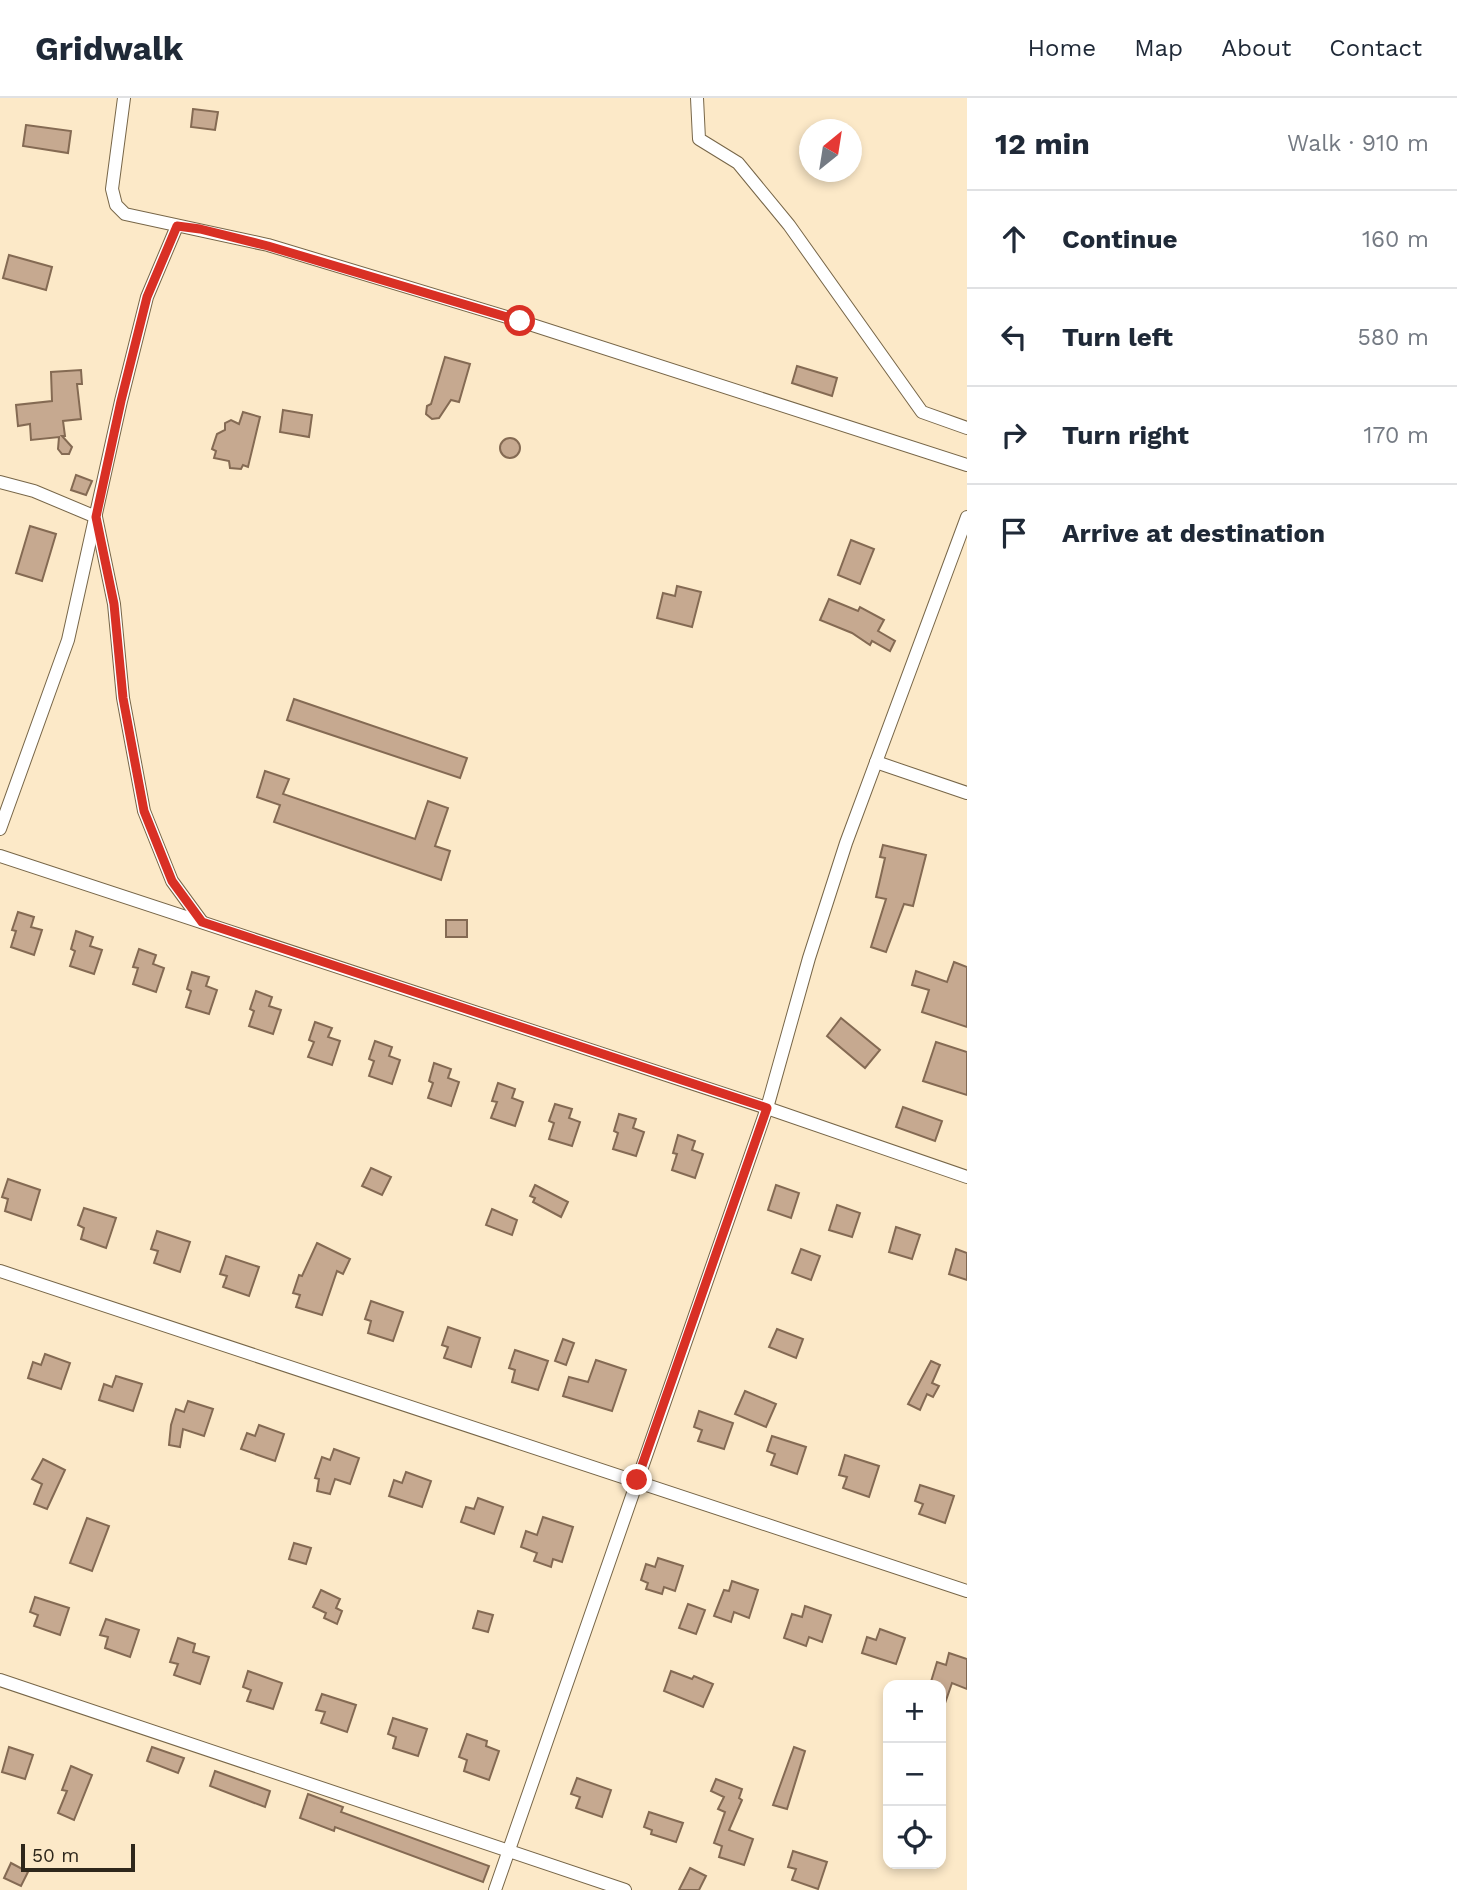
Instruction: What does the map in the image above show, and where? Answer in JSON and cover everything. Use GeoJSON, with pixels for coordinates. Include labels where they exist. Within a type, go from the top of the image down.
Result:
{"type":"FeatureCollection","features":[{"type":"Feature","properties":{"kind":"street"},"geometry":{"type":"LineString","coordinates":[[124,98],[112,189],[116,205],[125,214],[268,246],[520,321],[967,465]]}},
{"type":"Feature","properties":{"kind":"street"},"geometry":{"type":"LineString","coordinates":[[697,98],[699,139],[738,163],[789,225],[922,412],[967,428]]}},
{"type":"Feature","properties":{"kind":"street"},"geometry":{"type":"LineString","coordinates":[[0,829],[68,640],[147,297],[177,226]]}},
{"type":"Feature","properties":{"kind":"street"},"geometry":{"type":"LineString","coordinates":[[0,482],[34,491],[96,517]]}},
{"type":"Feature","properties":{"kind":"street"},"geometry":{"type":"LineString","coordinates":[[96,517],[114,604],[123,698],[144,811],[172,881],[202,922]]}},
{"type":"Feature","properties":{"kind":"street"},"geometry":{"type":"LineString","coordinates":[[495,1890],[767,1108],[824,909],[967,517]]}},
{"type":"Feature","properties":{"kind":"street"},"geometry":{"type":"LineString","coordinates":[[876,762],[967,793]]}},
{"type":"Feature","properties":{"kind":"street"},"geometry":{"type":"LineString","coordinates":[[0,856],[767,1108],[967,1177]]}},
{"type":"Feature","properties":{"kind":"street"},"geometry":{"type":"LineString","coordinates":[[0,1270],[967,1591]]}},
{"type":"Feature","properties":{"kind":"street"},"geometry":{"type":"LineString","coordinates":[[0,1680],[625,1890]]}},
{"type":"Feature","properties":{"kind":"building"},"geometry":{"type":"Polygon","coordinates":[[[193,109],[218,112],[215,130],[191,127],[193,109]]]}},
{"type":"Feature","properties":{"kind":"building"},"geometry":{"type":"Polygon","coordinates":[[[26,125],[71,131],[68,153],[23,146],[26,125]]]}},
{"type":"Feature","properties":{"kind":"building"},"geometry":{"type":"Polygon","coordinates":[[[9,255],[52,267],[46,290],[3,278],[9,255]]]}},
{"type":"Feature","properties":{"kind":"building"},"geometry":{"type":"Polygon","coordinates":[[[445,357],[470,364],[459,402],[451,400],[439,418],[432,419],[426,414],[427,406],[431,404],[445,357]]]}},
{"type":"Feature","properties":{"kind":"building"},"geometry":{"type":"Polygon","coordinates":[[[797,366],[837,378],[832,396],[792,383],[797,366]]]}},
{"type":"Feature","properties":{"kind":"building"},"geometry":{"type":"Polygon","coordinates":[[[81,370],[82,384],[77,384],[81,419],[63,421],[65,436],[62,436],[72,447],[69,454],[62,454],[58,449],[59,437],[31,440],[30,424],[18,426],[16,405],[52,401],[51,372],[81,370]]]}},
{"type":"Feature","properties":{"kind":"building"},"geometry":{"type":"Polygon","coordinates":[[[283,410],[312,415],[309,437],[280,432],[283,410]]]}},
{"type":"Feature","properties":{"kind":"building"},"geometry":{"type":"Polygon","coordinates":[[[243,412],[260,417],[248,467],[243,465],[241,469],[230,468],[229,461],[214,458],[216,451],[212,449],[217,434],[225,430],[225,423],[231,420],[239,424],[243,412]]]}},
{"type":"Feature","properties":{"kind":"building"},"geometry":{"type":"Polygon","coordinates":[[[506,438],[514,438],[520,448],[514,458],[506,458],[500,452],[500,444],[506,438]]]}},
{"type":"Feature","properties":{"kind":"building"},"geometry":{"type":"Polygon","coordinates":[[[76,475],[92,481],[86,495],[71,490],[76,475]]]}},
{"type":"Feature","properties":{"kind":"building"},"geometry":{"type":"Polygon","coordinates":[[[30,526],[56,534],[42,581],[16,573],[30,526]]]}},
{"type":"Feature","properties":{"kind":"building"},"geometry":{"type":"Polygon","coordinates":[[[851,540],[874,549],[860,584],[838,575],[851,540]]]}},
{"type":"Feature","properties":{"kind":"building"},"geometry":{"type":"Polygon","coordinates":[[[677,586],[701,592],[692,627],[657,618],[663,593],[675,596],[677,586]]]}},
{"type":"Feature","properties":{"kind":"building"},"geometry":{"type":"Polygon","coordinates":[[[829,599],[858,611],[860,607],[884,620],[878,631],[895,641],[890,651],[872,641],[870,645],[852,633],[820,620],[829,599]]]}},
{"type":"Feature","properties":{"kind":"building"},"geometry":{"type":"Polygon","coordinates":[[[294,699],[467,758],[460,778],[287,720],[294,699]]]}},
{"type":"Feature","properties":{"kind":"building"},"geometry":{"type":"Polygon","coordinates":[[[265,771],[289,779],[283,794],[415,839],[428,801],[448,808],[435,846],[450,851],[441,880],[274,822],[280,805],[257,797],[265,771]]]}},
{"type":"Feature","properties":{"kind":"building"},"geometry":{"type":"Polygon","coordinates":[[[883,845],[926,855],[913,906],[904,904],[886,952],[871,947],[886,899],[876,897],[885,858],[880,857],[883,845]]]}},
{"type":"Feature","properties":{"kind":"building"},"geometry":{"type":"Polygon","coordinates":[[[18,912],[34,917],[31,927],[42,930],[34,955],[11,947],[16,931],[12,930],[18,912]]]}},
{"type":"Feature","properties":{"kind":"building"},"geometry":{"type":"Polygon","coordinates":[[[446,920],[467,920],[467,937],[446,937],[446,920]]]}},
{"type":"Feature","properties":{"kind":"building"},"geometry":{"type":"Polygon","coordinates":[[[76,931],[93,937],[90,946],[102,950],[94,974],[70,966],[75,951],[71,949],[76,931]]]}},
{"type":"Feature","properties":{"kind":"building"},"geometry":{"type":"Polygon","coordinates":[[[139,949],[156,955],[153,964],[164,968],[156,992],[133,984],[138,968],[133,967],[139,949]]]}},
{"type":"Feature","properties":{"kind":"building"},"geometry":{"type":"Polygon","coordinates":[[[954,962],[967,967],[967,1027],[922,1012],[929,990],[912,985],[916,971],[947,982],[954,962]]]}},
{"type":"Feature","properties":{"kind":"building"},"geometry":{"type":"Polygon","coordinates":[[[192,972],[209,977],[206,986],[217,990],[209,1014],[186,1007],[191,991],[187,989],[192,972]]]}},
{"type":"Feature","properties":{"kind":"building"},"geometry":{"type":"Polygon","coordinates":[[[256,991],[272,997],[269,1006],[281,1010],[273,1034],[249,1026],[254,1011],[250,1009],[256,991]]]}},
{"type":"Feature","properties":{"kind":"building"},"geometry":{"type":"Polygon","coordinates":[[[841,1018],[880,1050],[865,1068],[827,1036],[841,1018]]]}},
{"type":"Feature","properties":{"kind":"building"},"geometry":{"type":"Polygon","coordinates":[[[315,1022],[332,1028],[328,1037],[340,1041],[332,1065],[308,1057],[314,1042],[309,1040],[315,1022]]]}},
{"type":"Feature","properties":{"kind":"building"},"geometry":{"type":"Polygon","coordinates":[[[375,1041],[392,1047],[389,1056],[400,1060],[392,1084],[369,1076],[374,1061],[369,1059],[375,1041]]]}},
{"type":"Feature","properties":{"kind":"building"},"geometry":{"type":"Polygon","coordinates":[[[936,1042],[967,1052],[967,1095],[923,1081],[936,1042]]]}},
{"type":"Feature","properties":{"kind":"building"},"geometry":{"type":"Polygon","coordinates":[[[434,1063],[451,1069],[448,1078],[459,1082],[451,1106],[428,1098],[433,1083],[429,1081],[434,1063]]]}},
{"type":"Feature","properties":{"kind":"building"},"geometry":{"type":"Polygon","coordinates":[[[498,1083],[515,1089],[512,1098],[523,1102],[515,1126],[491,1118],[497,1102],[492,1101],[498,1083]]]}},
{"type":"Feature","properties":{"kind":"building"},"geometry":{"type":"Polygon","coordinates":[[[555,1104],[572,1109],[569,1118],[580,1122],[572,1146],[549,1139],[554,1123],[549,1121],[555,1104]]]}},
{"type":"Feature","properties":{"kind":"building"},"geometry":{"type":"Polygon","coordinates":[[[903,1107],[942,1121],[935,1141],[896,1127],[903,1107]]]}},
{"type":"Feature","properties":{"kind":"building"},"geometry":{"type":"Polygon","coordinates":[[[619,1114],[636,1119],[633,1128],[644,1132],[636,1156],[613,1149],[618,1133],[614,1131],[619,1114]]]}},
{"type":"Feature","properties":{"kind":"building"},"geometry":{"type":"Polygon","coordinates":[[[678,1135],[695,1141],[692,1150],[703,1154],[695,1178],[672,1170],[677,1154],[673,1153],[678,1135]]]}},
{"type":"Feature","properties":{"kind":"building"},"geometry":{"type":"Polygon","coordinates":[[[371,1168],[391,1177],[382,1195],[362,1186],[371,1168]]]}},
{"type":"Feature","properties":{"kind":"building"},"geometry":{"type":"Polygon","coordinates":[[[8,1179],[40,1190],[31,1220],[5,1211],[8,1199],[2,1197],[8,1179]]]}},
{"type":"Feature","properties":{"kind":"building"},"geometry":{"type":"Polygon","coordinates":[[[535,1185],[568,1202],[561,1217],[533,1202],[535,1198],[530,1196],[535,1185]]]}},
{"type":"Feature","properties":{"kind":"building"},"geometry":{"type":"Polygon","coordinates":[[[776,1185],[799,1193],[791,1218],[768,1210],[776,1185]]]}},
{"type":"Feature","properties":{"kind":"building"},"geometry":{"type":"Polygon","coordinates":[[[837,1205],[860,1213],[852,1237],[829,1230],[837,1205]]]}},
{"type":"Feature","properties":{"kind":"building"},"geometry":{"type":"Polygon","coordinates":[[[84,1208],[116,1218],[106,1248],[81,1239],[84,1228],[78,1225],[84,1208]]]}},
{"type":"Feature","properties":{"kind":"building"},"geometry":{"type":"Polygon","coordinates":[[[492,1209],[517,1220],[512,1235],[486,1225],[492,1209]]]}},
{"type":"Feature","properties":{"kind":"building"},"geometry":{"type":"Polygon","coordinates":[[[896,1227],[920,1235],[912,1259],[889,1252],[896,1227]]]}},
{"type":"Feature","properties":{"kind":"building"},"geometry":{"type":"Polygon","coordinates":[[[157,1231],[190,1242],[180,1272],[154,1263],[158,1251],[151,1249],[157,1231]]]}},
{"type":"Feature","properties":{"kind":"building"},"geometry":{"type":"Polygon","coordinates":[[[317,1243],[350,1259],[343,1274],[337,1271],[322,1315],[296,1307],[300,1295],[293,1293],[299,1275],[302,1276],[317,1243]]]}},
{"type":"Feature","properties":{"kind":"building"},"geometry":{"type":"Polygon","coordinates":[[[801,1249],[820,1256],[811,1280],[792,1273],[801,1249]]]}},
{"type":"Feature","properties":{"kind":"building"},"geometry":{"type":"Polygon","coordinates":[[[956,1249],[967,1253],[967,1280],[949,1274],[956,1249]]]}},
{"type":"Feature","properties":{"kind":"building"},"geometry":{"type":"Polygon","coordinates":[[[226,1256],[259,1267],[249,1296],[223,1287],[227,1276],[220,1274],[226,1256]]]}},
{"type":"Feature","properties":{"kind":"building"},"geometry":{"type":"Polygon","coordinates":[[[371,1301],[403,1312],[393,1341],[368,1333],[371,1321],[365,1319],[371,1301]]]}},
{"type":"Feature","properties":{"kind":"building"},"geometry":{"type":"Polygon","coordinates":[[[448,1327],[480,1338],[471,1367],[444,1358],[448,1347],[442,1345],[448,1327]]]}},
{"type":"Feature","properties":{"kind":"building"},"geometry":{"type":"Polygon","coordinates":[[[777,1329],[803,1339],[796,1358],[769,1347],[777,1329]]]}},
{"type":"Feature","properties":{"kind":"building"},"geometry":{"type":"Polygon","coordinates":[[[563,1339],[574,1343],[566,1365],[555,1361],[563,1339]]]}},
{"type":"Feature","properties":{"kind":"building"},"geometry":{"type":"Polygon","coordinates":[[[515,1350],[548,1361],[538,1390],[512,1382],[515,1370],[509,1368],[515,1350]]]}},
{"type":"Feature","properties":{"kind":"building"},"geometry":{"type":"Polygon","coordinates":[[[45,1354],[70,1363],[61,1389],[28,1378],[33,1362],[41,1365],[45,1354]]]}},
{"type":"Feature","properties":{"kind":"building"},"geometry":{"type":"Polygon","coordinates":[[[596,1360],[626,1370],[612,1411],[563,1396],[569,1377],[588,1382],[596,1360]]]}},
{"type":"Feature","properties":{"kind":"building"},"geometry":{"type":"Polygon","coordinates":[[[931,1361],[940,1365],[932,1383],[939,1386],[933,1397],[927,1394],[920,1410],[908,1404],[931,1361]]]}},
{"type":"Feature","properties":{"kind":"building"},"geometry":{"type":"Polygon","coordinates":[[[116,1376],[142,1384],[133,1411],[99,1400],[104,1384],[112,1387],[116,1376]]]}},
{"type":"Feature","properties":{"kind":"building"},"geometry":{"type":"Polygon","coordinates":[[[745,1391],[776,1404],[766,1427],[735,1414],[745,1391]]]}},
{"type":"Feature","properties":{"kind":"building"},"geometry":{"type":"Polygon","coordinates":[[[188,1401],[213,1409],[204,1436],[183,1429],[180,1447],[169,1445],[176,1409],[184,1412],[188,1401]]]}},
{"type":"Feature","properties":{"kind":"building"},"geometry":{"type":"Polygon","coordinates":[[[699,1411],[733,1423],[724,1449],[698,1441],[702,1430],[694,1427],[699,1411]]]}},
{"type":"Feature","properties":{"kind":"building"},"geometry":{"type":"Polygon","coordinates":[[[259,1425],[284,1434],[275,1461],[241,1449],[247,1433],[255,1436],[259,1425]]]}},
{"type":"Feature","properties":{"kind":"building"},"geometry":{"type":"Polygon","coordinates":[[[772,1436],[806,1447],[797,1474],[771,1465],[775,1454],[767,1451],[772,1436]]]}},
{"type":"Feature","properties":{"kind":"building"},"geometry":{"type":"Polygon","coordinates":[[[334,1449],[359,1458],[350,1484],[335,1479],[330,1494],[317,1491],[319,1479],[315,1478],[322,1457],[330,1460],[334,1449]]]}},
{"type":"Feature","properties":{"kind":"building"},"geometry":{"type":"Polygon","coordinates":[[[845,1455],[879,1466],[869,1497],[843,1488],[847,1477],[839,1475],[845,1455]]]}},
{"type":"Feature","properties":{"kind":"building"},"geometry":{"type":"Polygon","coordinates":[[[43,1459],[65,1470],[47,1509],[34,1504],[42,1484],[32,1479],[43,1459]]]}},
{"type":"Feature","properties":{"kind":"building"},"geometry":{"type":"Polygon","coordinates":[[[406,1472],[431,1481],[422,1507],[389,1496],[394,1480],[402,1483],[406,1472]]]}},
{"type":"Feature","properties":{"kind":"building"},"geometry":{"type":"Polygon","coordinates":[[[920,1485],[954,1496],[945,1523],[919,1514],[923,1504],[915,1501],[920,1485]]]}},
{"type":"Feature","properties":{"kind":"building"},"geometry":{"type":"Polygon","coordinates":[[[478,1498],[503,1507],[494,1534],[461,1522],[466,1507],[474,1509],[478,1498]]]}},
{"type":"Feature","properties":{"kind":"building"},"geometry":{"type":"Polygon","coordinates":[[[543,1517],[573,1527],[562,1562],[553,1559],[551,1567],[534,1561],[537,1553],[521,1547],[526,1531],[537,1535],[543,1517]]]}},
{"type":"Feature","properties":{"kind":"building"},"geometry":{"type":"Polygon","coordinates":[[[87,1518],[109,1526],[92,1571],[70,1563],[87,1518]]]}},
{"type":"Feature","properties":{"kind":"building"},"geometry":{"type":"Polygon","coordinates":[[[294,1543],[311,1548],[306,1564],[289,1559],[294,1543]]]}},
{"type":"Feature","properties":{"kind":"building"},"geometry":{"type":"Polygon","coordinates":[[[658,1558],[683,1566],[675,1591],[664,1587],[662,1594],[646,1589],[648,1583],[641,1580],[646,1564],[655,1567],[658,1558]]]}},
{"type":"Feature","properties":{"kind":"building"},"geometry":{"type":"Polygon","coordinates":[[[732,1581],[758,1590],[749,1618],[734,1612],[731,1622],[714,1616],[724,1590],[729,1591],[732,1581]]]}},
{"type":"Feature","properties":{"kind":"building"},"geometry":{"type":"Polygon","coordinates":[[[321,1590],[340,1599],[336,1608],[342,1611],[337,1624],[324,1618],[326,1613],[313,1607],[321,1590]]]}},
{"type":"Feature","properties":{"kind":"building"},"geometry":{"type":"Polygon","coordinates":[[[35,1597],[69,1608],[60,1635],[34,1626],[38,1615],[30,1612],[35,1597]]]}},
{"type":"Feature","properties":{"kind":"building"},"geometry":{"type":"Polygon","coordinates":[[[688,1604],[705,1610],[696,1634],[679,1628],[688,1604]]]}},
{"type":"Feature","properties":{"kind":"building"},"geometry":{"type":"Polygon","coordinates":[[[805,1606],[831,1615],[822,1642],[809,1637],[806,1646],[784,1638],[792,1614],[802,1617],[805,1606]]]}},
{"type":"Feature","properties":{"kind":"building"},"geometry":{"type":"Polygon","coordinates":[[[478,1611],[493,1615],[488,1632],[473,1628],[478,1611]]]}},
{"type":"Feature","properties":{"kind":"building"},"geometry":{"type":"Polygon","coordinates":[[[106,1619],[139,1630],[130,1657],[105,1648],[108,1637],[100,1635],[106,1619]]]}},
{"type":"Feature","properties":{"kind":"building"},"geometry":{"type":"Polygon","coordinates":[[[880,1629],[905,1638],[896,1664],[862,1653],[867,1637],[876,1640],[880,1629]]]}},
{"type":"Feature","properties":{"kind":"building"},"geometry":{"type":"Polygon","coordinates":[[[178,1638],[195,1644],[193,1652],[209,1657],[200,1684],[174,1675],[178,1664],[170,1662],[178,1638]]]}},
{"type":"Feature","properties":{"kind":"building"},"geometry":{"type":"Polygon","coordinates":[[[949,1653],[967,1659],[967,1689],[952,1683],[946,1700],[946,1680],[932,1680],[937,1662],[946,1665],[949,1653]]]}},
{"type":"Feature","properties":{"kind":"building"},"geometry":{"type":"Polygon","coordinates":[[[248,1671],[282,1683],[273,1709],[247,1701],[251,1690],[243,1687],[248,1671]]]}},
{"type":"Feature","properties":{"kind":"building"},"geometry":{"type":"Polygon","coordinates":[[[671,1671],[713,1684],[703,1707],[664,1691],[671,1671]]]}},
{"type":"Feature","properties":{"kind":"building"},"geometry":{"type":"Polygon","coordinates":[[[322,1694],[356,1705],[347,1732],[321,1723],[325,1712],[316,1710],[322,1694]]]}},
{"type":"Feature","properties":{"kind":"building"},"geometry":{"type":"Polygon","coordinates":[[[393,1718],[427,1729],[418,1756],[393,1748],[396,1737],[388,1734],[393,1718]]]}},
{"type":"Feature","properties":{"kind":"building"},"geometry":{"type":"Polygon","coordinates":[[[467,1734],[487,1741],[486,1746],[499,1751],[489,1780],[464,1771],[467,1760],[459,1757],[467,1734]]]}},
{"type":"Feature","properties":{"kind":"building"},"geometry":{"type":"Polygon","coordinates":[[[9,1747],[33,1755],[25,1779],[2,1772],[9,1747]]]}},
{"type":"Feature","properties":{"kind":"building"},"geometry":{"type":"Polygon","coordinates":[[[152,1747],[184,1758],[178,1773],[147,1761],[152,1747]]]}},
{"type":"Feature","properties":{"kind":"building"},"geometry":{"type":"Polygon","coordinates":[[[794,1747],[805,1751],[787,1809],[773,1805],[794,1747]]]}},
{"type":"Feature","properties":{"kind":"building"},"geometry":{"type":"Polygon","coordinates":[[[71,1766],[92,1775],[74,1820],[58,1813],[67,1791],[62,1790],[71,1766]]]}},
{"type":"Feature","properties":{"kind":"building"},"geometry":{"type":"Polygon","coordinates":[[[215,1771],[270,1791],[265,1807],[210,1786],[215,1771]]]}},
{"type":"Feature","properties":{"kind":"building"},"geometry":{"type":"Polygon","coordinates":[[[577,1778],[611,1790],[602,1817],[576,1808],[580,1797],[571,1794],[577,1778]]]}},
{"type":"Feature","properties":{"kind":"building"},"geometry":{"type":"Polygon","coordinates":[[[716,1779],[742,1789],[739,1798],[742,1800],[729,1830],[753,1839],[744,1865],[719,1857],[722,1846],[714,1843],[725,1812],[718,1809],[724,1797],[711,1791],[716,1779]]]}},
{"type":"Feature","properties":{"kind":"building"},"geometry":{"type":"Polygon","coordinates":[[[308,1794],[343,1807],[341,1812],[489,1866],[483,1882],[335,1827],[334,1831],[300,1818],[308,1794]]]}},
{"type":"Feature","properties":{"kind":"building"},"geometry":{"type":"Polygon","coordinates":[[[649,1812],[683,1823],[676,1842],[651,1834],[652,1830],[644,1827],[649,1812]]]}},
{"type":"Feature","properties":{"kind":"building"},"geometry":{"type":"Polygon","coordinates":[[[793,1851],[827,1862],[818,1889],[792,1880],[796,1869],[788,1867],[793,1851]]]}},
{"type":"Feature","properties":{"kind":"building"},"geometry":{"type":"Polygon","coordinates":[[[11,1863],[28,1872],[21,1886],[4,1878],[11,1863]]]}},
{"type":"Feature","properties":{"kind":"building"},"geometry":{"type":"Polygon","coordinates":[[[690,1868],[706,1876],[699,1890],[679,1890],[690,1868]]]}},
{"type":"Feature","properties":{"kind":"route"},"geometry":{"type":"LineString","coordinates":[[520,321],[268,246],[177,226],[147,297],[96,517],[114,604],[123,698],[144,811],[172,881],[202,922],[767,1108],[637,1480]]}}]}
